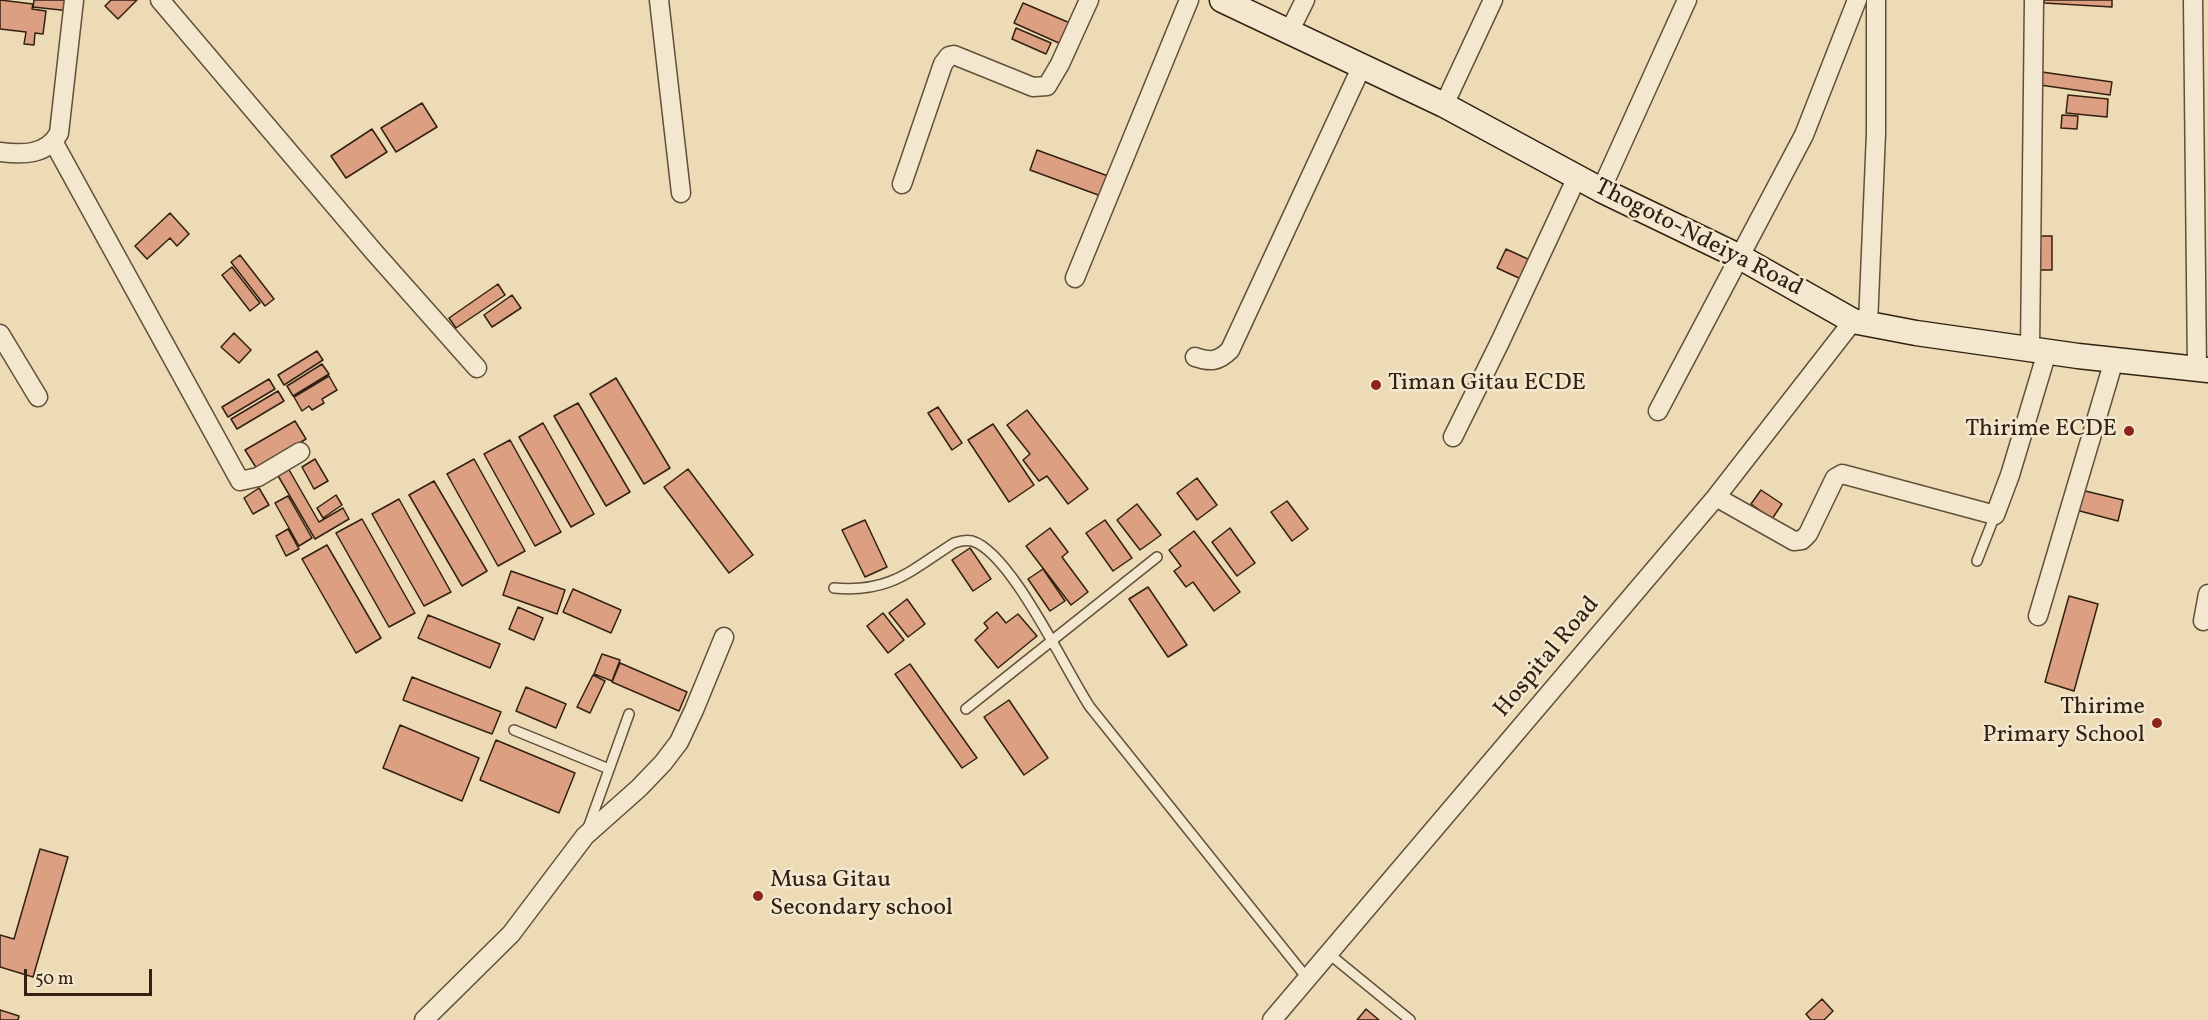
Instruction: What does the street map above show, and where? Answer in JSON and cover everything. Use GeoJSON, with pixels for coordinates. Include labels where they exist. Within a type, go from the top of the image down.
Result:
{"type":"FeatureCollection","features":[{"type":"Feature","properties":{"kind":"main road","name":"Thogoto-Ndeiya Road"},"geometry":{"type":"LineString","coordinates":[[1222,0],[1444,105],[1601,190],[1740,257],[1860,322],[2038,351],[2202,370]]}},
{"type":"Feature","properties":{"kind":"street"},"geometry":{"type":"LineString","coordinates":[[0,152],[18,155],[44,150],[54,143],[59,133],[74,0]]}},
{"type":"Feature","properties":{"kind":"street"},"geometry":{"type":"LineString","coordinates":[[160,0],[366,243],[477,368]]}},
{"type":"Feature","properties":{"kind":"street"},"geometry":{"type":"LineString","coordinates":[[659,0],[681,193]]}},
{"type":"Feature","properties":{"kind":"street"},"geometry":{"type":"LineString","coordinates":[[902,184],[943,64],[949,56],[954,55],[1033,87],[1047,86],[1060,64],[1089,0]]}},
{"type":"Feature","properties":{"kind":"street"},"geometry":{"type":"LineString","coordinates":[[1075,278],[1189,0]]}},
{"type":"Feature","properties":{"kind":"street"},"geometry":{"type":"LineString","coordinates":[[1289,32],[1305,0]]}},
{"type":"Feature","properties":{"kind":"street"},"geometry":{"type":"LineString","coordinates":[[1444,105],[1493,0]]}},
{"type":"Feature","properties":{"kind":"street"},"geometry":{"type":"LineString","coordinates":[[1601,190],[1687,0]]}},
{"type":"Feature","properties":{"kind":"street"},"geometry":{"type":"LineString","coordinates":[[1658,411],[1804,135],[1857,0]]}},
{"type":"Feature","properties":{"kind":"street"},"geometry":{"type":"LineString","coordinates":[[1860,322],[1876,133],[1876,0]]}},
{"type":"Feature","properties":{"kind":"street"},"geometry":{"type":"LineString","coordinates":[[1716,497],[1794,542],[1802,540],[1808,534],[1835,478],[1842,474],[1995,515],[2010,475],[2038,351],[2034,0]]}},
{"type":"Feature","properties":{"kind":"street"},"geometry":{"type":"LineString","coordinates":[[2193,0],[2202,370]]}},
{"type":"Feature","properties":{"kind":"street"},"geometry":{"type":"LineString","coordinates":[[1195,357],[1210,362],[1218,360],[1230,350],[1362,68]]}},
{"type":"Feature","properties":{"kind":"street"},"geometry":{"type":"LineString","coordinates":[[54,143],[240,481],[258,477],[300,452]]}},
{"type":"Feature","properties":{"kind":"street"},"geometry":{"type":"LineString","coordinates":[[1453,436],[1500,342],[1577,177]]}},
{"type":"Feature","properties":{"kind":"street","name":"Hospital Road"},"geometry":{"type":"LineString","coordinates":[[1272,1020],[1716,497],[1860,322]]}},
{"type":"Feature","properties":{"kind":"street"},"geometry":{"type":"LineString","coordinates":[[0,334],[38,397]]}},
{"type":"Feature","properties":{"kind":"street"},"geometry":{"type":"LineString","coordinates":[[2037,616],[2114,360]]}},
{"type":"Feature","properties":{"kind":"street"},"geometry":{"type":"LineString","coordinates":[[2203,621],[2208,594]]}},
{"type":"Feature","properties":{"kind":"street"},"geometry":{"type":"LineString","coordinates":[[424,1020],[512,934],[585,836],[639,788],[679,742],[724,637]]}},
{"type":"Feature","properties":{"kind":"lane"},"geometry":{"type":"LineString","coordinates":[[1977,561],[1995,515]]}},
{"type":"Feature","properties":{"kind":"lane"},"geometry":{"type":"LineString","coordinates":[[834,588],[860,591],[877,588],[915,569],[954,543],[964,540],[974,542],[988,551],[1012,577],[1090,707],[1307,978]]}},
{"type":"Feature","properties":{"kind":"lane"},"geometry":{"type":"LineString","coordinates":[[966,709],[1157,557]]}},
{"type":"Feature","properties":{"kind":"lane"},"geometry":{"type":"LineString","coordinates":[[585,836],[629,714]]}},
{"type":"Feature","properties":{"kind":"lane"},"geometry":{"type":"LineString","coordinates":[[514,730],[609,769]]}},
{"type":"Feature","properties":{"kind":"lane"},"geometry":{"type":"LineString","coordinates":[[1328,953],[1410,1020]]}},
{"type":"Feature","properties":{"kind":"building"},"geometry":{"type":"Polygon","coordinates":[[[0,0],[33,4],[32,9],[46,11],[43,34],[35,33],[34,45],[24,44],[26,32],[0,29],[0,0]]]}},
{"type":"Feature","properties":{"kind":"building"},"geometry":{"type":"Polygon","coordinates":[[[34,0],[71,0],[70,11],[33,7],[34,0]]]}},
{"type":"Feature","properties":{"kind":"building"},"geometry":{"type":"Polygon","coordinates":[[[111,0],[137,0],[118,19],[105,6],[111,0]]]}},
{"type":"Feature","properties":{"kind":"building"},"geometry":{"type":"Polygon","coordinates":[[[2044,0],[2112,0],[2112,7],[2044,3],[2044,0]]]}},
{"type":"Feature","properties":{"kind":"building"},"geometry":{"type":"Polygon","coordinates":[[[1023,3],[1070,23],[1061,44],[1014,23],[1023,3]]]}},
{"type":"Feature","properties":{"kind":"building"},"geometry":{"type":"Polygon","coordinates":[[[1016,28],[1051,43],[1046,54],[1012,39],[1016,28]]]}},
{"type":"Feature","properties":{"kind":"building"},"geometry":{"type":"Polygon","coordinates":[[[2042,72],[2112,82],[2110,95],[2040,85],[2042,72]]]}},
{"type":"Feature","properties":{"kind":"building"},"geometry":{"type":"Polygon","coordinates":[[[2068,95],[2108,99],[2107,117],[2066,113],[2068,95]]]}},
{"type":"Feature","properties":{"kind":"building"},"geometry":{"type":"Polygon","coordinates":[[[422,103],[437,127],[396,152],[381,128],[422,103]]]}},
{"type":"Feature","properties":{"kind":"building"},"geometry":{"type":"Polygon","coordinates":[[[2062,115],[2078,116],[2077,129],[2061,128],[2062,115]]]}},
{"type":"Feature","properties":{"kind":"building"},"geometry":{"type":"Polygon","coordinates":[[[372,129],[387,152],[346,178],[331,156],[372,129]]]}},
{"type":"Feature","properties":{"kind":"building"},"geometry":{"type":"Polygon","coordinates":[[[1037,150],[1108,176],[1101,196],[1030,170],[1037,150]]]}},
{"type":"Feature","properties":{"kind":"building"},"geometry":{"type":"Polygon","coordinates":[[[170,213],[189,234],[177,246],[170,238],[147,259],[135,246],[170,213]]]}},
{"type":"Feature","properties":{"kind":"building"},"geometry":{"type":"Polygon","coordinates":[[[2036,236],[2052,236],[2052,270],[2036,270],[2036,236]]]}},
{"type":"Feature","properties":{"kind":"building"},"geometry":{"type":"Polygon","coordinates":[[[1506,249],[1530,260],[1521,279],[1497,268],[1506,249]]]}},
{"type":"Feature","properties":{"kind":"building"},"geometry":{"type":"Polygon","coordinates":[[[240,255],[274,299],[265,306],[231,262],[240,255]]]}},
{"type":"Feature","properties":{"kind":"building"},"geometry":{"type":"Polygon","coordinates":[[[232,267],[260,303],[250,311],[222,275],[232,267]]]}},
{"type":"Feature","properties":{"kind":"building"},"geometry":{"type":"Polygon","coordinates":[[[498,284],[505,295],[456,328],[449,318],[498,284]]]}},
{"type":"Feature","properties":{"kind":"building"},"geometry":{"type":"Polygon","coordinates":[[[512,295],[521,308],[492,327],[484,315],[512,295]]]}},
{"type":"Feature","properties":{"kind":"building"},"geometry":{"type":"Polygon","coordinates":[[[234,333],[251,350],[239,363],[221,347],[234,333]]]}},
{"type":"Feature","properties":{"kind":"building"},"geometry":{"type":"Polygon","coordinates":[[[317,351],[323,360],[284,385],[278,375],[317,351]]]}},
{"type":"Feature","properties":{"kind":"building"},"geometry":{"type":"Polygon","coordinates":[[[322,364],[329,374],[293,396],[287,386],[322,364]]]}},
{"type":"Feature","properties":{"kind":"building"},"geometry":{"type":"Polygon","coordinates":[[[329,376],[337,390],[322,399],[324,403],[312,410],[309,406],[302,411],[294,397],[329,376]]]}},
{"type":"Feature","properties":{"kind":"building"},"geometry":{"type":"Polygon","coordinates":[[[616,378],[670,468],[644,484],[590,394],[616,378]]]}},
{"type":"Feature","properties":{"kind":"building"},"geometry":{"type":"Polygon","coordinates":[[[269,379],[275,389],[228,417],[222,407],[269,379]]]}},
{"type":"Feature","properties":{"kind":"building"},"geometry":{"type":"Polygon","coordinates":[[[278,391],[284,401],[237,429],[231,419],[278,391]]]}},
{"type":"Feature","properties":{"kind":"building"},"geometry":{"type":"Polygon","coordinates":[[[578,403],[630,492],[606,506],[554,416],[578,403]]]}},
{"type":"Feature","properties":{"kind":"building"},"geometry":{"type":"Polygon","coordinates":[[[938,407],[962,443],[952,450],[928,413],[938,407]]]}},
{"type":"Feature","properties":{"kind":"building"},"geometry":{"type":"Polygon","coordinates":[[[1027,410],[1088,489],[1068,504],[1047,476],[1039,481],[1023,460],[1030,454],[1007,425],[1027,410]]]}},
{"type":"Feature","properties":{"kind":"building"},"geometry":{"type":"Polygon","coordinates":[[[295,421],[306,439],[257,469],[245,450],[295,421]]]}},
{"type":"Feature","properties":{"kind":"building"},"geometry":{"type":"Polygon","coordinates":[[[543,423],[594,514],[571,527],[519,437],[543,423]]]}},
{"type":"Feature","properties":{"kind":"building"},"geometry":{"type":"Polygon","coordinates":[[[993,424],[1034,485],[1009,502],[968,440],[993,424]]]}},
{"type":"Feature","properties":{"kind":"building"},"geometry":{"type":"Polygon","coordinates":[[[510,440],[561,532],[535,546],[484,454],[510,440]]]}},
{"type":"Feature","properties":{"kind":"building"},"geometry":{"type":"Polygon","coordinates":[[[315,459],[328,481],[314,489],[302,467],[315,459]]]}},
{"type":"Feature","properties":{"kind":"building"},"geometry":{"type":"Polygon","coordinates":[[[474,459],[525,551],[498,566],[447,474],[474,459]]]}},
{"type":"Feature","properties":{"kind":"building"},"geometry":{"type":"Polygon","coordinates":[[[288,468],[319,522],[343,508],[349,519],[315,539],[277,474],[288,468]]]}},
{"type":"Feature","properties":{"kind":"building"},"geometry":{"type":"Polygon","coordinates":[[[688,469],[753,555],[729,573],[664,487],[688,469]]]}},
{"type":"Feature","properties":{"kind":"building"},"geometry":{"type":"Polygon","coordinates":[[[1197,478],[1217,505],[1197,520],[1177,493],[1197,478]]]}},
{"type":"Feature","properties":{"kind":"building"},"geometry":{"type":"Polygon","coordinates":[[[434,481],[487,571],[462,586],[409,495],[434,481]]]}},
{"type":"Feature","properties":{"kind":"building"},"geometry":{"type":"Polygon","coordinates":[[[259,488],[269,505],[253,514],[244,498],[259,488]]]}},
{"type":"Feature","properties":{"kind":"building"},"geometry":{"type":"Polygon","coordinates":[[[1761,490],[1782,504],[1772,519],[1751,504],[1761,490]]]}},
{"type":"Feature","properties":{"kind":"building"},"geometry":{"type":"Polygon","coordinates":[[[2081,490],[2123,500],[2118,521],[2076,510],[2081,490]]]}},
{"type":"Feature","properties":{"kind":"building"},"geometry":{"type":"Polygon","coordinates":[[[336,495],[342,505],[323,518],[317,508],[336,495]]]}},
{"type":"Feature","properties":{"kind":"building"},"geometry":{"type":"Polygon","coordinates":[[[288,496],[312,538],[299,546],[275,503],[288,496]]]}},
{"type":"Feature","properties":{"kind":"building"},"geometry":{"type":"Polygon","coordinates":[[[399,499],[451,592],[424,606],[372,514],[399,499]]]}},
{"type":"Feature","properties":{"kind":"building"},"geometry":{"type":"Polygon","coordinates":[[[1287,501],[1308,529],[1292,541],[1271,512],[1287,501]]]}},
{"type":"Feature","properties":{"kind":"building"},"geometry":{"type":"Polygon","coordinates":[[[1137,504],[1161,535],[1140,550],[1117,520],[1137,504]]]}},
{"type":"Feature","properties":{"kind":"building"},"geometry":{"type":"Polygon","coordinates":[[[362,519],[415,613],[389,627],[336,533],[362,519]]]}},
{"type":"Feature","properties":{"kind":"building"},"geometry":{"type":"Polygon","coordinates":[[[865,520],[887,567],[865,577],[842,530],[865,520]]]}},
{"type":"Feature","properties":{"kind":"building"},"geometry":{"type":"Polygon","coordinates":[[[1105,520],[1132,558],[1113,571],[1086,533],[1105,520]]]}},
{"type":"Feature","properties":{"kind":"building"},"geometry":{"type":"Polygon","coordinates":[[[1050,528],[1068,552],[1062,557],[1088,592],[1071,605],[1026,546],[1050,528]]]}},
{"type":"Feature","properties":{"kind":"building"},"geometry":{"type":"Polygon","coordinates":[[[1230,528],[1255,563],[1237,576],[1212,542],[1230,528]]]}},
{"type":"Feature","properties":{"kind":"building"},"geometry":{"type":"Polygon","coordinates":[[[288,529],[299,549],[286,556],[276,536],[288,529]]]}},
{"type":"Feature","properties":{"kind":"building"},"geometry":{"type":"Polygon","coordinates":[[[1194,531],[1240,592],[1214,611],[1193,582],[1186,587],[1174,571],[1181,566],[1169,550],[1194,531]]]}},
{"type":"Feature","properties":{"kind":"building"},"geometry":{"type":"Polygon","coordinates":[[[327,545],[381,638],[356,653],[302,559],[327,545]]]}},
{"type":"Feature","properties":{"kind":"building"},"geometry":{"type":"Polygon","coordinates":[[[970,548],[991,579],[973,591],[952,560],[970,548]]]}},
{"type":"Feature","properties":{"kind":"building"},"geometry":{"type":"Polygon","coordinates":[[[1043,569],[1065,601],[1050,611],[1028,579],[1043,569]]]}},
{"type":"Feature","properties":{"kind":"building"},"geometry":{"type":"Polygon","coordinates":[[[511,571],[565,590],[557,614],[503,595],[511,571]]]}},
{"type":"Feature","properties":{"kind":"building"},"geometry":{"type":"Polygon","coordinates":[[[1148,587],[1187,645],[1168,657],[1129,599],[1148,587]]]}},
{"type":"Feature","properties":{"kind":"building"},"geometry":{"type":"Polygon","coordinates":[[[573,589],[621,610],[611,633],[563,612],[573,589]]]}},
{"type":"Feature","properties":{"kind":"building"},"geometry":{"type":"Polygon","coordinates":[[[2069,596],[2098,604],[2074,691],[2045,682],[2069,596]]]}},
{"type":"Feature","properties":{"kind":"building"},"geometry":{"type":"Polygon","coordinates":[[[907,599],[925,624],[908,637],[889,613],[907,599]]]}},
{"type":"Feature","properties":{"kind":"building"},"geometry":{"type":"Polygon","coordinates":[[[518,607],[543,618],[534,640],[509,629],[518,607]]]}},
{"type":"Feature","properties":{"kind":"building"},"geometry":{"type":"Polygon","coordinates":[[[997,612],[1006,623],[1018,614],[1037,636],[998,668],[975,640],[988,628],[984,623],[997,612]]]}},
{"type":"Feature","properties":{"kind":"building"},"geometry":{"type":"Polygon","coordinates":[[[883,613],[904,640],[888,653],[867,626],[883,613]]]}},
{"type":"Feature","properties":{"kind":"building"},"geometry":{"type":"Polygon","coordinates":[[[428,615],[500,644],[490,668],[418,638],[428,615]]]}},
{"type":"Feature","properties":{"kind":"building"},"geometry":{"type":"Polygon","coordinates":[[[602,654],[620,660],[612,681],[594,674],[602,654]]]}},
{"type":"Feature","properties":{"kind":"building"},"geometry":{"type":"Polygon","coordinates":[[[620,663],[687,692],[679,711],[612,682],[620,663]]]}},
{"type":"Feature","properties":{"kind":"building"},"geometry":{"type":"Polygon","coordinates":[[[910,664],[977,758],[962,768],[895,674],[910,664]]]}},
{"type":"Feature","properties":{"kind":"building"},"geometry":{"type":"Polygon","coordinates":[[[593,675],[605,681],[590,713],[577,707],[593,675]]]}},
{"type":"Feature","properties":{"kind":"building"},"geometry":{"type":"Polygon","coordinates":[[[412,677],[501,712],[492,734],[403,700],[412,677]]]}},
{"type":"Feature","properties":{"kind":"building"},"geometry":{"type":"Polygon","coordinates":[[[526,687],[566,704],[556,728],[516,711],[526,687]]]}},
{"type":"Feature","properties":{"kind":"building"},"geometry":{"type":"Polygon","coordinates":[[[1009,700],[1048,758],[1024,775],[984,717],[1009,700]]]}},
{"type":"Feature","properties":{"kind":"building"},"geometry":{"type":"Polygon","coordinates":[[[400,725],[479,758],[462,801],[383,768],[400,725]]]}},
{"type":"Feature","properties":{"kind":"building"},"geometry":{"type":"Polygon","coordinates":[[[496,740],[575,773],[559,813],[480,780],[496,740]]]}},
{"type":"Feature","properties":{"kind":"building"},"geometry":{"type":"Polygon","coordinates":[[[40,849],[68,857],[33,977],[0,967],[0,935],[14,939],[40,849]]]}},
{"type":"Feature","properties":{"kind":"building"},"geometry":{"type":"Polygon","coordinates":[[[1822,999],[1833,1011],[1824,1020],[1811,1020],[1806,1014],[1822,999]]]}},
{"type":"Feature","properties":{"kind":"building"},"geometry":{"type":"Polygon","coordinates":[[[1366,1009],[1379,1020],[1357,1020],[1366,1009]]]}},
{"type":"Feature","properties":{"kind":"building"},"geometry":{"type":"Polygon","coordinates":[[[0,1010],[19,1016],[18,1020],[0,1020],[0,1010]]]}},
{"type":"Feature","properties":{"kind":"place","name":"Timan Gitau ECDE"},"geometry":{"type":"Point","coordinates":[1376,385]}},
{"type":"Feature","properties":{"kind":"place","name":"Thirime ECDE"},"geometry":{"type":"Point","coordinates":[2129,431]}},
{"type":"Feature","properties":{"kind":"place","name":"Thirime Primary School"},"geometry":{"type":"Point","coordinates":[2157,723]}},
{"type":"Feature","properties":{"kind":"place","name":"Musa Gitau Secondary school"},"geometry":{"type":"Point","coordinates":[758,896]}}]}
